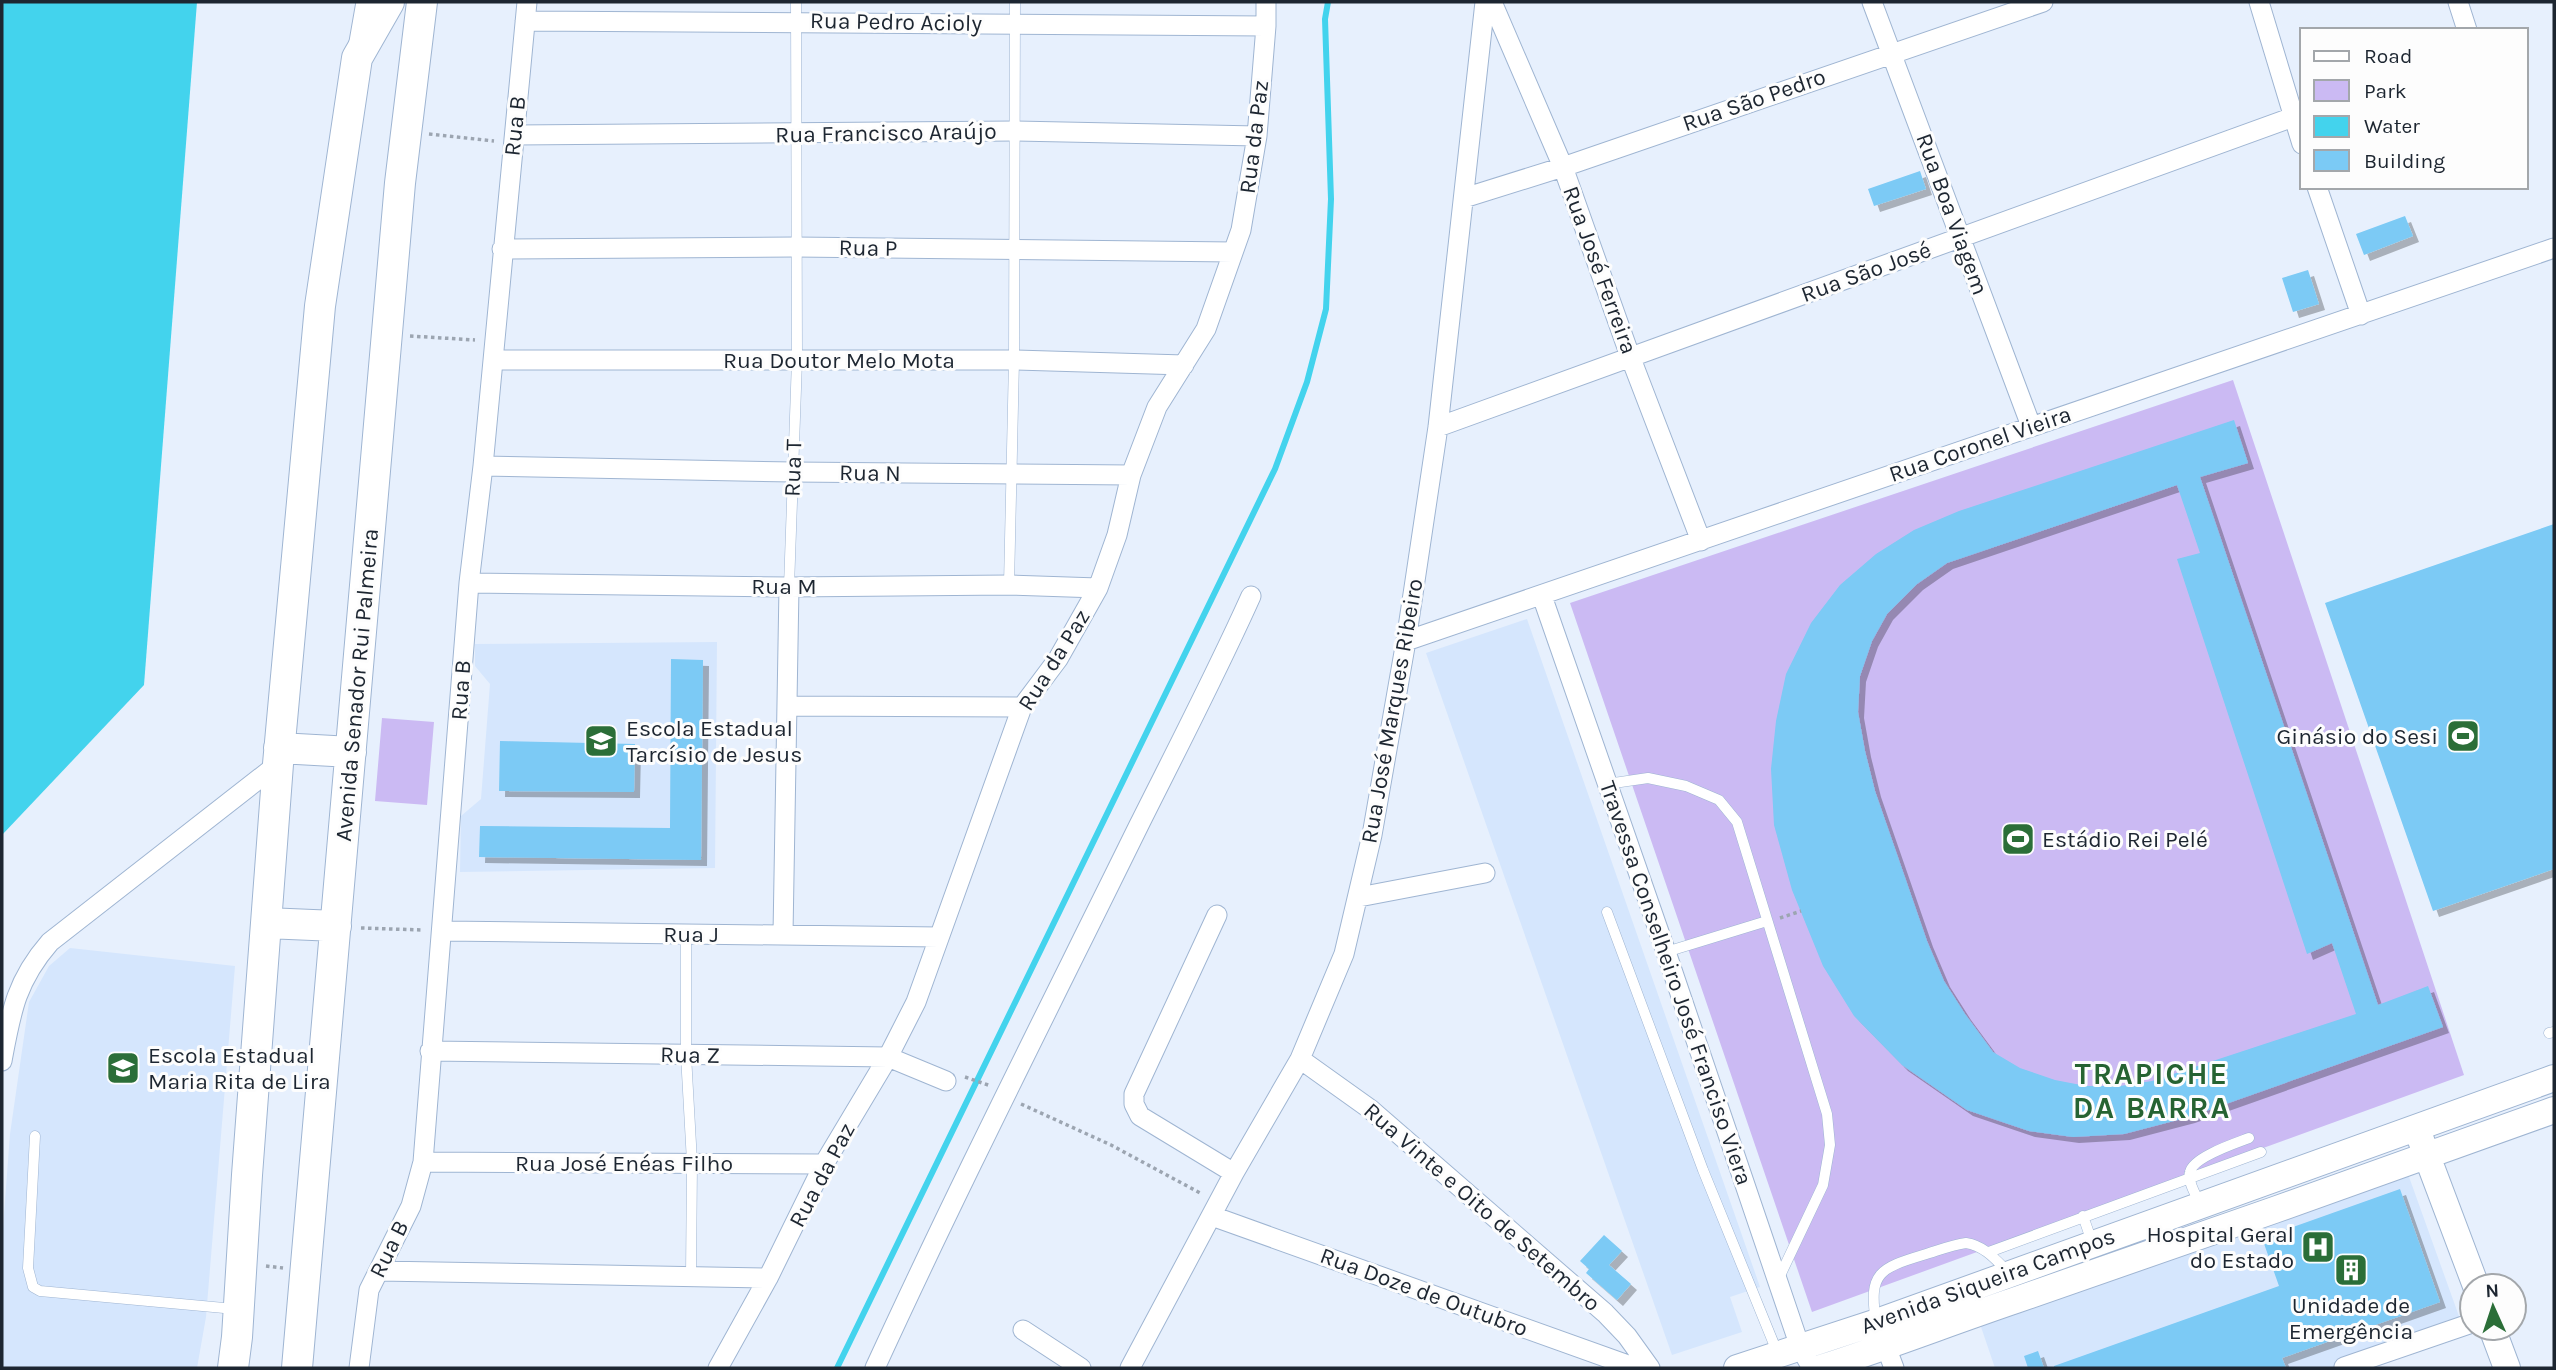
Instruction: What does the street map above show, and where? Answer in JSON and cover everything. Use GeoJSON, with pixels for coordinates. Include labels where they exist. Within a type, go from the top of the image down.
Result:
{"type":"FeatureCollection","features":[{"type":"Feature","properties":{"kind":"main road"},"geometry":{"type":"LineString","coordinates":[[233,1368],[279,756],[320,306],[357,58],[389,2]]}},
{"type":"Feature","properties":{"kind":"main road","name":"Avenida Senador Rui Palmeira"},"geometry":{"type":"LineString","coordinates":[[297,1368],[387,335],[422,2]]}},
{"type":"Feature","properties":{"kind":"main road"},"geometry":{"type":"LineString","coordinates":[[279,756],[351,752]]}},
{"type":"Feature","properties":{"kind":"main road"},"geometry":{"type":"LineString","coordinates":[[266,923],[336,926]]}},
{"type":"Feature","properties":{"kind":"main road","name":"Avenida Siqueira Campos"},"geometry":{"type":"LineString","coordinates":[[1737,1368],[1797,1357],[1877,1322],[2554,1078]]}},
{"type":"Feature","properties":{"kind":"main road","name":"Avenida Siqueira Campos"},"geometry":{"type":"LineString","coordinates":[[1821,1368],[1891,1358],[1996,1307],[2554,1110]]}},
{"type":"Feature","properties":{"kind":"main road"},"geometry":{"type":"LineString","coordinates":[[2416,1128],[2471,1272]]}},
{"type":"Feature","properties":{"kind":"main road"},"geometry":{"type":"LineString","coordinates":[[2497,1342],[2507,1368]]}},
{"type":"Feature","properties":{"kind":"street"},"geometry":{"type":"LineString","coordinates":[[357,58],[366,2]]}},
{"type":"Feature","properties":{"kind":"street","name":"Rua da Paz"},"geometry":{"type":"LineString","coordinates":[[718,1368],[768,1278],[824,1164],[888,1057],[916,1002],[1022,707],[1058,659],[1098,588],[1117,535],[1131,475],[1157,407],[1206,329],[1241,230],[1256,136],[1266,2]]}},
{"type":"Feature","properties":{"kind":"street","name":"Rua José Marques Ribeiro"},"geometry":{"type":"LineString","coordinates":[[1130,1368],[1234,1173],[1300,1059],[1344,954],[1359,897],[1406,641],[1438,427],[1485,2]]}},
{"type":"Feature","properties":{"kind":"street","name":"Rua José Ferreira"},"geometry":{"type":"LineString","coordinates":[[1492,2],[1563,167],[1630,356],[1701,541]]}},
{"type":"Feature","properties":{"kind":"street","name":"Rua Boa Viagem"},"geometry":{"type":"LineString","coordinates":[[1872,2],[2031,426]]}},
{"type":"Feature","properties":{"kind":"street","name":"Rua São Pedro"},"geometry":{"type":"LineString","coordinates":[[1464,198],[1563,167],[2043,2]]}},
{"type":"Feature","properties":{"kind":"street"},"geometry":{"type":"LineString","coordinates":[[2259,2],[2300,138]]}},
{"type":"Feature","properties":{"kind":"street"},"geometry":{"type":"LineString","coordinates":[[2458,2],[2466,28]]}},
{"type":"Feature","properties":{"kind":"street","name":"Rua Pedro Acioly"},"geometry":{"type":"LineString","coordinates":[[526,11],[795,12],[1015,23],[1266,26]]}},
{"type":"Feature","properties":{"kind":"street","name":"Rua B"},"geometry":{"type":"LineString","coordinates":[[359,1368],[369,1290],[411,1206],[423,1162],[469,583],[483,466],[526,11]]}},
{"type":"Feature","properties":{"kind":"street","name":"Rua São José"},"geometry":{"type":"LineString","coordinates":[[1438,427],[2293,117]]}},
{"type":"Feature","properties":{"kind":"street","name":"Rua Francisco Araújo"},"geometry":{"type":"LineString","coordinates":[[514,139],[1015,131],[1256,136]]}},
{"type":"Feature","properties":{"kind":"street"},"geometry":{"type":"LineString","coordinates":[[2318,189],[2361,315]]}},
{"type":"Feature","properties":{"kind":"street","name":"Rua P"},"geometry":{"type":"LineString","coordinates":[[502,249],[795,247],[1233,252]]}},
{"type":"Feature","properties":{"kind":"street","name":"Rua Coronel Vieira"},"geometry":{"type":"LineString","coordinates":[[1406,641],[2554,248]]}},
{"type":"Feature","properties":{"kind":"street","name":"Rua Doutor Melo Mota"},"geometry":{"type":"LineString","coordinates":[[494,351],[1184,365]]}},
{"type":"Feature","properties":{"kind":"street","name":"Rua N"},"geometry":{"type":"LineString","coordinates":[[483,466],[1131,475]]}},
{"type":"Feature","properties":{"kind":"street","name":"Rua M"},"geometry":{"type":"LineString","coordinates":[[469,583],[789,587],[1009,585],[1098,588]]}},
{"type":"Feature","properties":{"kind":"street","name":"Rua T"},"geometry":{"type":"LineString","coordinates":[[783,934],[789,587]]}},
{"type":"Feature","properties":{"kind":"street"},"geometry":{"type":"LineString","coordinates":[[875,1368],[999,1090],[1211,684],[1251,596]]}},
{"type":"Feature","properties":{"kind":"street","name":"Travessa Conselheiro José Franciso Viera"},"geometry":{"type":"LineString","coordinates":[[1542,596],[1777,1281],[1797,1357]]}},
{"type":"Feature","properties":{"kind":"street"},"geometry":{"type":"LineString","coordinates":[[787,706],[1022,707]]}},
{"type":"Feature","properties":{"kind":"street"},"geometry":{"type":"LineString","coordinates":[[2,1061],[13,1004],[26,975],[50,942],[279,756]]}},
{"type":"Feature","properties":{"kind":"street"},"geometry":{"type":"LineString","coordinates":[[1359,897],[1485,873]]}},
{"type":"Feature","properties":{"kind":"street"},"geometry":{"type":"LineString","coordinates":[[1217,915],[1134,1094],[1134,1104],[1140,1116],[1234,1173]]}},
{"type":"Feature","properties":{"kind":"street","name":"Rua J"},"geometry":{"type":"LineString","coordinates":[[443,931],[939,937]]}},
{"type":"Feature","properties":{"kind":"street","name":"Rua Z"},"geometry":{"type":"LineString","coordinates":[[430,1051],[888,1057],[954,1078]]}},
{"type":"Feature","properties":{"kind":"street","name":"Rua Vinte e Oito de Setembro"},"geometry":{"type":"LineString","coordinates":[[1300,1059],[1370,1108],[1605,1313],[1627,1336],[1650,1368]]}},
{"type":"Feature","properties":{"kind":"street","name":"Rua José Enéas Filho"},"geometry":{"type":"LineString","coordinates":[[423,1162],[824,1164]]}},
{"type":"Feature","properties":{"kind":"street","name":"Rua Doze de Outubro"},"geometry":{"type":"LineString","coordinates":[[1215,1209],[1636,1368]]}},
{"type":"Feature","properties":{"kind":"street"},"geometry":{"type":"LineString","coordinates":[[379,1271],[768,1278]]}},
{"type":"Feature","properties":{"kind":"street"},"geometry":{"type":"LineString","coordinates":[[1877,1322],[1891,1358]]}},
{"type":"Feature","properties":{"kind":"street"},"geometry":{"type":"LineString","coordinates":[[2344,1367],[2458,1328]]}},
{"type":"Feature","properties":{"kind":"street"},"geometry":{"type":"LineString","coordinates":[[1023,1330],[1081,1368]]}},
{"type":"Feature","properties":{"kind":"lane"},"geometry":{"type":"LineString","coordinates":[[1009,585],[1014,360],[1015,2]]}},
{"type":"Feature","properties":{"kind":"lane","name":"Rua T"},"geometry":{"type":"LineString","coordinates":[[789,587],[797,359],[795,12]]}},
{"type":"Feature","properties":{"kind":"lane"},"geometry":{"type":"LineString","coordinates":[[1607,784],[1648,778],[1686,786],[1719,800],[1737,822],[1827,1114],[1830,1145],[1823,1185],[1777,1281]]}},
{"type":"Feature","properties":{"kind":"lane"},"geometry":{"type":"LineString","coordinates":[[1607,912],[1703,1170],[1797,1357]]}},
{"type":"Feature","properties":{"kind":"lane"},"geometry":{"type":"LineString","coordinates":[[1666,952],[1768,921]]}},
{"type":"Feature","properties":{"kind":"lane"},"geometry":{"type":"LineString","coordinates":[[686,935],[686,1055],[692,1162],[691,1276]]}},
{"type":"Feature","properties":{"kind":"lane"},"geometry":{"type":"LineString","coordinates":[[35,1136],[28,1268],[33,1287],[40,1291],[239,1309]]}},
{"type":"Feature","properties":{"kind":"lane"},"geometry":{"type":"LineString","coordinates":[[2200,1205],[2189,1172],[2201,1159],[2249,1138]]}},
{"type":"Feature","properties":{"kind":"lane"},"geometry":{"type":"LineString","coordinates":[[1989,1252],[2261,1152]]}},
{"type":"Feature","properties":{"kind":"lane"},"geometry":{"type":"LineString","coordinates":[[2083,1216],[2092,1244]]}},
{"type":"Feature","properties":{"kind":"lane"},"geometry":{"type":"LineString","coordinates":[[1877,1322],[1872,1298],[1875,1284],[1882,1272],[1894,1264],[1958,1244],[1974,1244],[1989,1252],[2010,1274]]}},
{"type":"Feature","properties":{"kind":"lane"},"geometry":{"type":"LineString","coordinates":[[1985,1283],[1996,1307]]}},
{"type":"Feature","properties":{"kind":"path"},"geometry":{"type":"LineString","coordinates":[[407,132],[514,139]]}},
{"type":"Feature","properties":{"kind":"path"},"geometry":{"type":"LineString","coordinates":[[387,335],[494,351]]}},
{"type":"Feature","properties":{"kind":"path"},"geometry":{"type":"LineString","coordinates":[[1768,921],[1801,912]]}},
{"type":"Feature","properties":{"kind":"path"},"geometry":{"type":"LineString","coordinates":[[365,928],[410,930]]}},
{"type":"Feature","properties":{"kind":"path"},"geometry":{"type":"LineString","coordinates":[[954,1078],[999,1090],[1018,1103],[1147,1163],[1215,1209]]}},
{"type":"Feature","properties":{"kind":"path"},"geometry":{"type":"LineString","coordinates":[[242,1263],[306,1270]]}},
{"type":"Feature","properties":{"kind":"shaded area"},"geometry":{"type":"Polygon","coordinates":[[[1527,619],[1760,1287],[1730,1297],[1742,1332],[1672,1355],[1426,653],[1527,619]]]}},
{"type":"Feature","properties":{"kind":"shaded area","name":"Escola Estadual Tarcísio de Jesus"},"geometry":{"type":"Polygon","coordinates":[[[717,642],[715,868],[460,872],[461,816],[481,799],[490,684],[475,666],[475,644],[717,642]]]}},
{"type":"Feature","properties":{"kind":"shaded area","name":"Escola Estadual Maria Rita de Lira"},"geometry":{"type":"Polygon","coordinates":[[[70,948],[235,966],[206,1317],[197,1368],[2,1368],[2,1241],[10,1134],[29,1002],[49,966],[70,948]]]}},
{"type":"Feature","properties":{"kind":"shaded area","name":"Hospital Geral do Estado"},"geometry":{"type":"Polygon","coordinates":[[[2408,1174],[2458,1313],[2458,1320],[2341,1368],[1995,1368],[1980,1324],[2408,1174]]]}},
{"type":"Feature","properties":{"kind":"green space","name":"Estádio Rei Pelé"},"geometry":{"type":"Polygon","coordinates":[[[2233,380],[2464,1075],[1812,1312],[1570,603],[2233,380]]]}},
{"type":"Feature","properties":{"kind":"green space"},"geometry":{"type":"Polygon","coordinates":[[[382,718],[434,722],[427,805],[375,801],[382,718]]]}},
{"type":"Feature","properties":{"kind":"water"},"geometry":{"type":"Polygon","coordinates":[[[2,2],[197,2],[144,685],[2,835],[2,2]]]}},
{"type":"Feature","properties":{"kind":"building"},"geometry":{"type":"Polygon","coordinates":[[[1920,171],[1926,189],[1874,206],[1868,189],[1920,171]]]}},
{"type":"Feature","properties":{"kind":"building"},"geometry":{"type":"Polygon","coordinates":[[[2405,216],[2413,236],[2364,255],[2356,234],[2405,216]]]}},
{"type":"Feature","properties":{"kind":"building"},"geometry":{"type":"Polygon","coordinates":[[[2308,270],[2319,304],[2293,312],[2282,278],[2308,270]]]}},
{"type":"Feature","properties":{"kind":"building"},"geometry":{"type":"Polygon","coordinates":[[[2234,420],[2248,463],[2200,477],[2378,1005],[2428,986],[2443,1027],[2189,1117],[2124,1134],[2073,1137],[2029,1131],[1967,1110],[1902,1065],[1854,1016],[1823,966],[1792,890],[1774,825],[1771,769],[1776,721],[1786,674],[1811,623],[1840,585],[1876,554],[1914,530],[1959,511],[2234,420]],[[2177,485],[1947,563],[1917,584],[1887,614],[1872,641],[1860,676],[1858,712],[1875,791],[1927,941],[1944,981],[1993,1052],[2020,1068],[2055,1080],[2086,1086],[2120,1086],[2152,1081],[2356,1014],[2332,943],[2307,954],[2177,559],[2200,553],[2177,485]]]}},
{"type":"Feature","properties":{"kind":"building","name":"Ginásio do Sesi"},"geometry":{"type":"Polygon","coordinates":[[[2554,524],[2554,869],[2433,911],[2325,603],[2554,524]]]}},
{"type":"Feature","properties":{"kind":"building"},"geometry":{"type":"Polygon","coordinates":[[[671,659],[703,660],[701,860],[479,857],[480,826],[670,828],[671,659]]]}},
{"type":"Feature","properties":{"kind":"building"},"geometry":{"type":"Polygon","coordinates":[[[500,741],[635,744],[634,792],[499,791],[500,741]]]}},
{"type":"Feature","properties":{"kind":"building","name":"Unidade de Emergência"},"geometry":{"type":"Polygon","coordinates":[[[2400,1189],[2440,1302],[2282,1358],[2286,1368],[2054,1368],[2279,1286],[2262,1238],[2400,1189]]]}},
{"type":"Feature","properties":{"kind":"building"},"geometry":{"type":"Polygon","coordinates":[[[1604,1235],[1622,1251],[1609,1265],[1631,1284],[1617,1300],[1586,1273],[1589,1269],[1580,1261],[1604,1235]]]}},
{"type":"Feature","properties":{"kind":"building"},"geometry":{"type":"Polygon","coordinates":[[[2038,1351],[2044,1368],[2028,1368],[2024,1356],[2038,1351]]]}},
{"type":"Feature","properties":{"kind":"waterway"},"geometry":{"type":"LineString","coordinates":[[837,1368],[1275,469],[1307,382],[1326,309],[1331,199],[1325,19],[1328,2]]}},
{"type":"Feature","properties":{"kind":"place","name":"Ginásio do Sesi"},"geometry":{"type":"Point","coordinates":[2463,736]}},
{"type":"Feature","properties":{"kind":"place","name":"Escola Estadual Tarcísio de Jesus"},"geometry":{"type":"Point","coordinates":[601,741]}},
{"type":"Feature","properties":{"kind":"place","name":"Estádio Rei Pelé"},"geometry":{"type":"Point","coordinates":[2018,839]}},
{"type":"Feature","properties":{"kind":"place","name":"Escola Estadual Maria Rita de Lira"},"geometry":{"type":"Point","coordinates":[123,1068]}},
{"type":"Feature","properties":{"kind":"place","name":"Hospital Geral do Estado"},"geometry":{"type":"Point","coordinates":[2318,1247]}},
{"type":"Feature","properties":{"kind":"place","name":"Unidade de Emergência"},"geometry":{"type":"Point","coordinates":[2351,1270]}},
{"type":"Feature","properties":{"kind":"district","name":"TRAPICHE DA BARRA"},"geometry":{"type":"Point","coordinates":[2152,1091]}}]}
